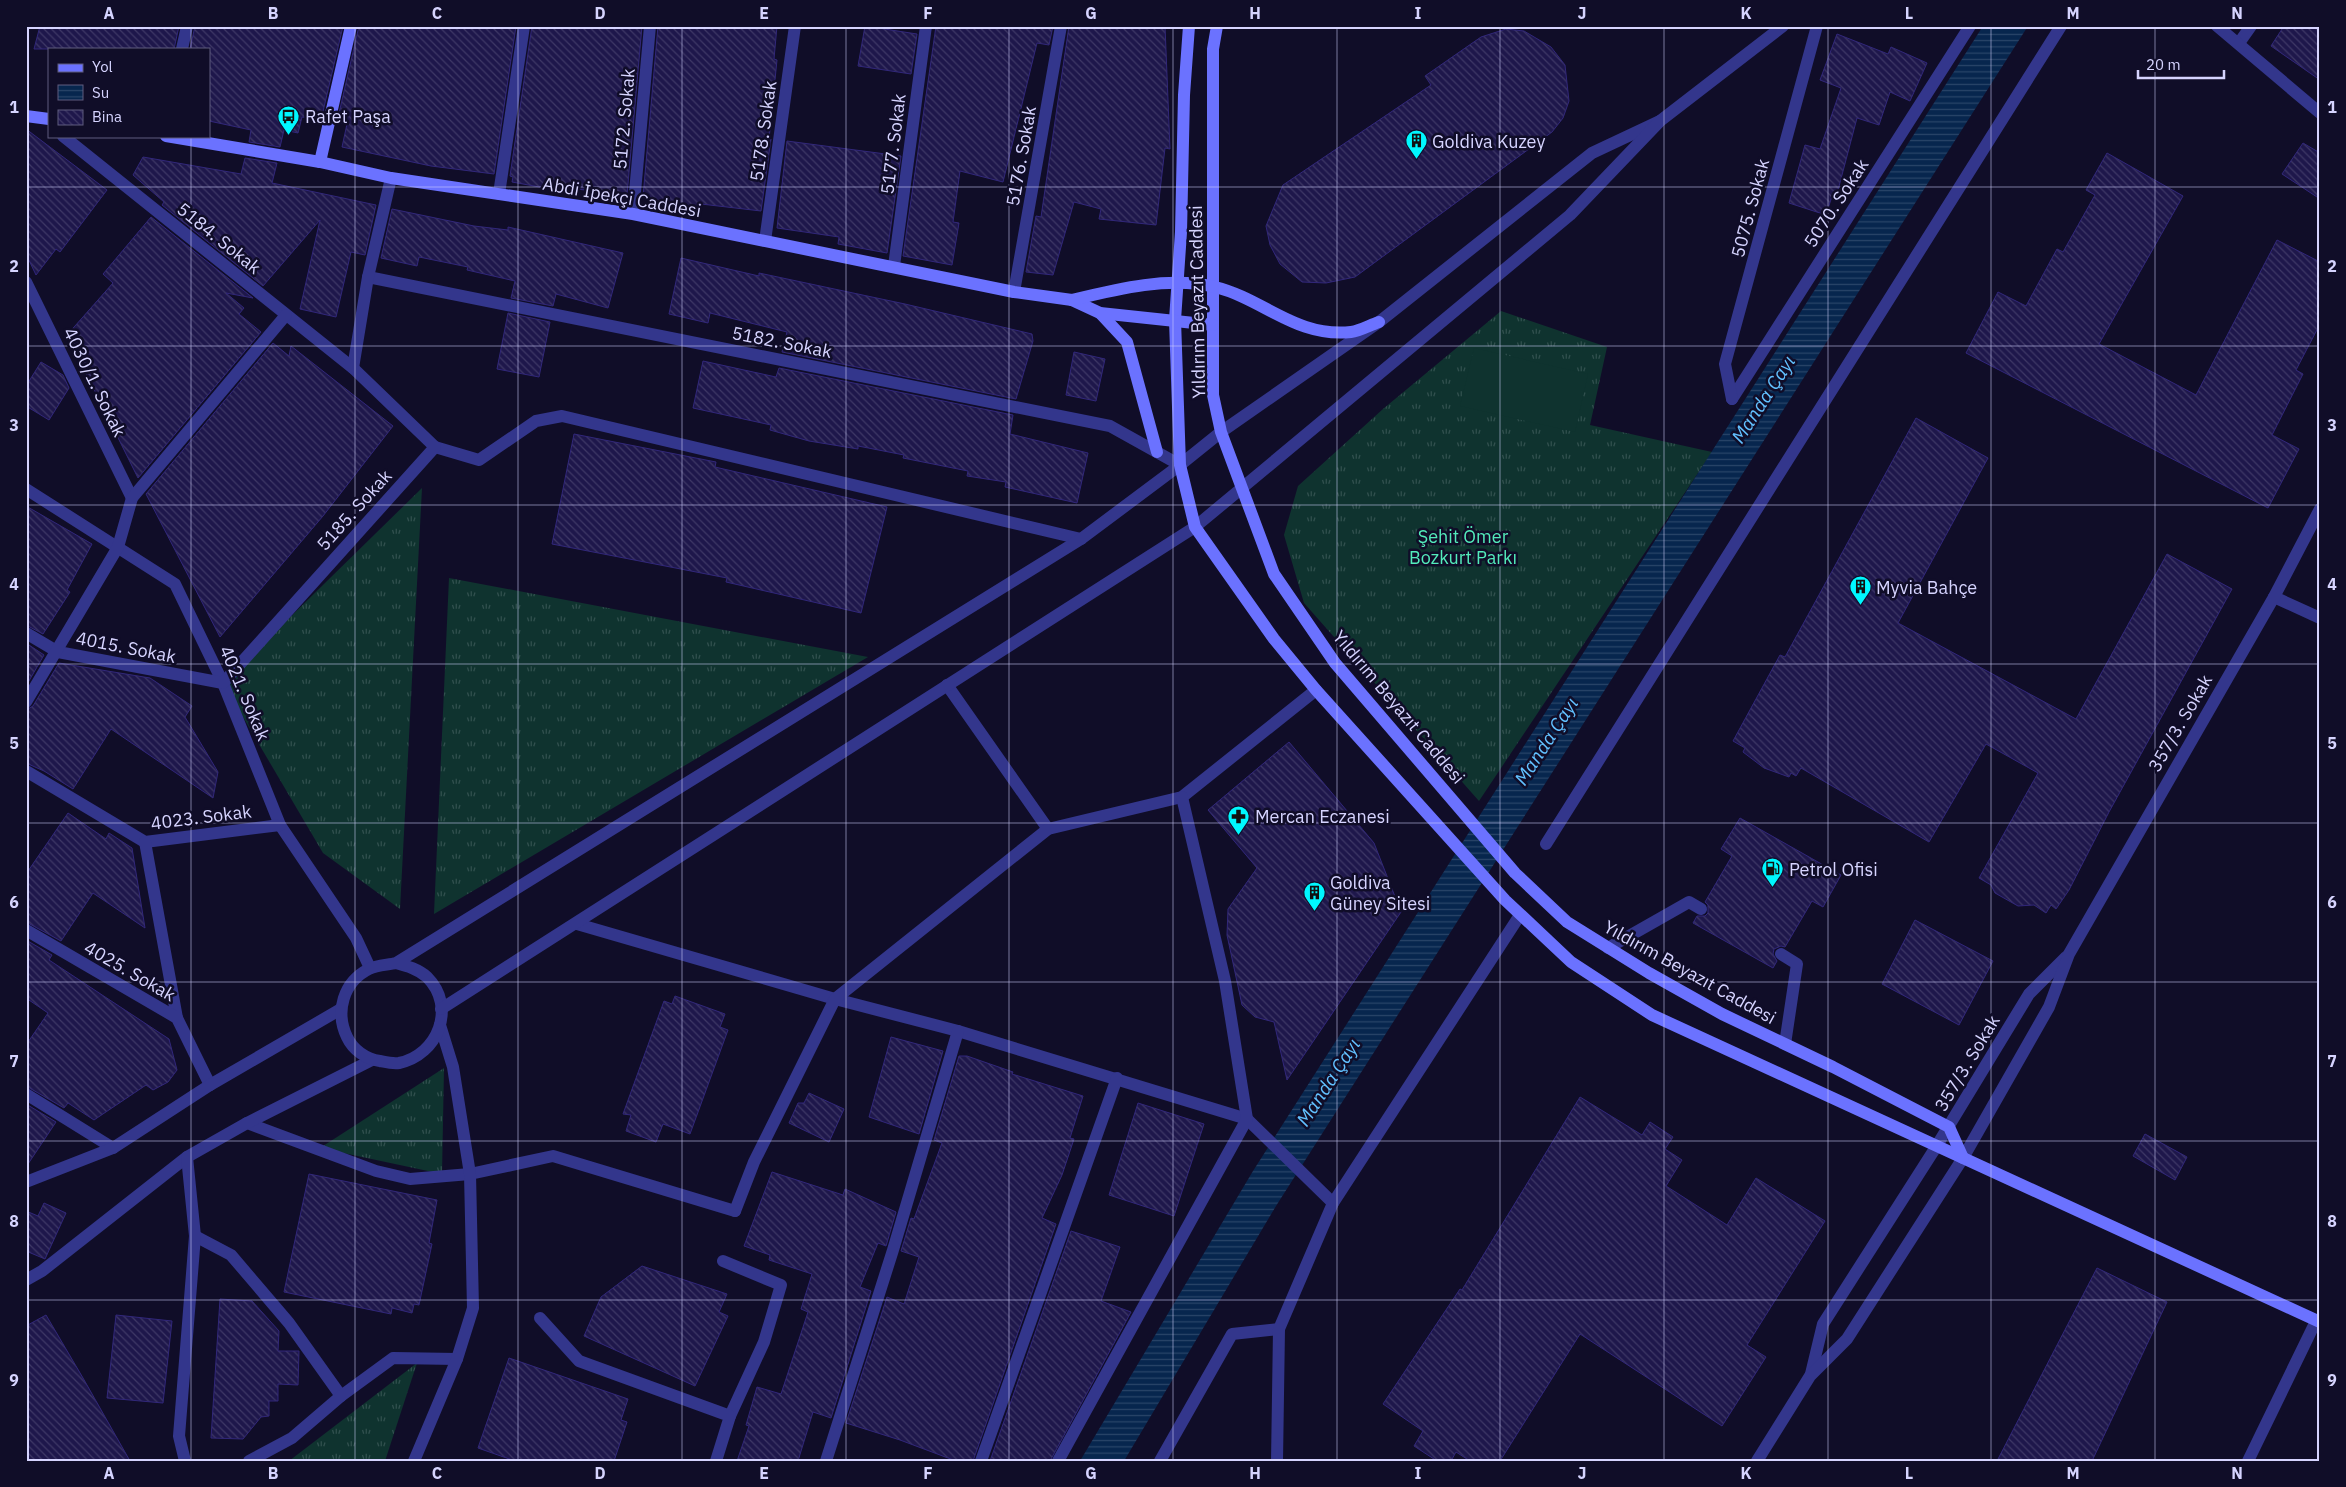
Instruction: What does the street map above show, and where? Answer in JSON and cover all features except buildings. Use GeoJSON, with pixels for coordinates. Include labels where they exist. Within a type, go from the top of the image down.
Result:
{"type":"FeatureCollection","features":[{"type":"Feature","properties":{"kind":"main road"},"geometry":{"type":"LineString","coordinates":[[320,162],[351,26]]}},
{"type":"Feature","properties":{"kind":"main road","name":"Yıldırım Beyazıt Caddesi"},"geometry":{"type":"LineString","coordinates":[[1190,26],[1184,95],[1181,232],[1175,320],[1180,465],[1195,528]]}},
{"type":"Feature","properties":{"kind":"main road","name":"Yıldırım Beyazıt Caddesi"},"geometry":{"type":"LineString","coordinates":[[1217,26],[1213,49],[1213,395],[1221,432],[1274,574],[1335,663],[1515,873],[1567,922],[1722,1014],[1949,1127]]}},
{"type":"Feature","properties":{"kind":"main road"},"geometry":{"type":"LineString","coordinates":[[26,116],[46,121]]}},
{"type":"Feature","properties":{"kind":"main road","name":"Abdi İpekçi Caddesi"},"geometry":{"type":"LineString","coordinates":[[178,138],[320,162],[391,178],[633,214],[1014,292],[1072,300],[1100,312],[1213,325]]}},
{"type":"Feature","properties":{"kind":"main road","name":"Abdi İpekçi Caddesi"},"geometry":{"type":"LineString","coordinates":[[1072,300],[1123,288],[1177,283],[1213,286],[1234,292],[1288,321],[1322,333],[1353,332],[1379,322]]}},
{"type":"Feature","properties":{"kind":"main road"},"geometry":{"type":"LineString","coordinates":[[1100,312],[1126,342],[1157,452]]}},
{"type":"Feature","properties":{"kind":"main road"},"geometry":{"type":"LineString","coordinates":[[1195,528],[1274,639],[1316,690],[1505,900],[1571,962],[1652,1015],[2318,1321]]}},
{"type":"Feature","properties":{"kind":"main road"},"geometry":{"type":"LineString","coordinates":[[1949,1127],[1963,1158]]}},
{"type":"Feature","properties":{"kind":"street"},"geometry":{"type":"LineString","coordinates":[[182,48],[188,26]]}},
{"type":"Feature","properties":{"kind":"street"},"geometry":{"type":"LineString","coordinates":[[500,194],[524,26]]}},
{"type":"Feature","properties":{"kind":"street","name":"5172. Sokak"},"geometry":{"type":"LineString","coordinates":[[633,214],[650,26]]}},
{"type":"Feature","properties":{"kind":"street","name":"5178. Sokak"},"geometry":{"type":"LineString","coordinates":[[765,241],[795,26]]}},
{"type":"Feature","properties":{"kind":"street","name":"5177. Sokak"},"geometry":{"type":"LineString","coordinates":[[894,266],[926,26]]}},
{"type":"Feature","properties":{"kind":"street","name":"5176. Sokak"},"geometry":{"type":"LineString","coordinates":[[1014,292],[1061,26]]}},
{"type":"Feature","properties":{"kind":"street"},"geometry":{"type":"LineString","coordinates":[[441,1010],[1195,528],[1570,216],[1660,121],[1783,26]]}},
{"type":"Feature","properties":{"kind":"street","name":"5075. Sokak"},"geometry":{"type":"LineString","coordinates":[[1732,399],[1725,364],[1818,26]]}},
{"type":"Feature","properties":{"kind":"street","name":"5070. Sokak"},"geometry":{"type":"LineString","coordinates":[[1732,399],[1970,26]]}},
{"type":"Feature","properties":{"kind":"street"},"geometry":{"type":"LineString","coordinates":[[1546,844],[2061,26]]}},
{"type":"Feature","properties":{"kind":"street"},"geometry":{"type":"LineString","coordinates":[[2216,26],[2320,113]]}},
{"type":"Feature","properties":{"kind":"street"},"geometry":{"type":"LineString","coordinates":[[2239,44],[2251,26]]}},
{"type":"Feature","properties":{"kind":"street"},"geometry":{"type":"LineString","coordinates":[[396,963],[412,968],[427,978],[437,992],[441,1010],[440,1025],[434,1041],[422,1054],[397,1064],[372,1060],[358,1052],[348,1040],[342,1025],[341,1009],[348,989],[370,968],[396,963],[1081,539],[1221,432],[1379,322],[1592,154],[1660,121]]}},
{"type":"Feature","properties":{"kind":"street","name":"5184. Sokak"},"geometry":{"type":"LineString","coordinates":[[65,138],[353,368]]}},
{"type":"Feature","properties":{"kind":"street"},"geometry":{"type":"LineString","coordinates":[[391,178],[368,277],[353,368],[435,447],[478,460],[536,421],[562,416],[1081,539]]}},
{"type":"Feature","properties":{"kind":"street","name":"5182. Sokak"},"geometry":{"type":"LineString","coordinates":[[368,277],[1110,426],[1180,465]]}},
{"type":"Feature","properties":{"kind":"street","name":"4030/1. Sokak"},"geometry":{"type":"LineString","coordinates":[[26,282],[132,498]]}},
{"type":"Feature","properties":{"kind":"street"},"geometry":{"type":"LineString","coordinates":[[26,702],[58,652],[118,547],[132,498],[286,315]]}},
{"type":"Feature","properties":{"kind":"street","name":"5185. Sokak"},"geometry":{"type":"LineString","coordinates":[[223,683],[435,447]]}},
{"type":"Feature","properties":{"kind":"street","name":"4021. Sokak"},"geometry":{"type":"LineString","coordinates":[[26,489],[175,584],[223,683],[280,825],[356,938],[370,968]]}},
{"type":"Feature","properties":{"kind":"street","name":"357/3. Sokak"},"geometry":{"type":"LineString","coordinates":[[1810,1376],[1846,1339],[1963,1158],[2049,1007],[2069,954],[2274,597],[2320,509]]}},
{"type":"Feature","properties":{"kind":"street"},"geometry":{"type":"LineString","coordinates":[[2274,597],[2320,618]]}},
{"type":"Feature","properties":{"kind":"street","name":"4015. Sokak"},"geometry":{"type":"LineString","coordinates":[[26,633],[58,652],[223,683]]}},
{"type":"Feature","properties":{"kind":"street"},"geometry":{"type":"LineString","coordinates":[[947,685],[1048,829]]}},
{"type":"Feature","properties":{"kind":"street"},"geometry":{"type":"LineString","coordinates":[[247,1123],[376,1171],[410,1180],[470,1174],[552,1156],[735,1211],[754,1162],[835,999],[1048,829],[1182,797],[1316,690]]}},
{"type":"Feature","properties":{"kind":"street","name":"4023. Sokak"},"geometry":{"type":"LineString","coordinates":[[26,771],[145,842],[280,825]]}},
{"type":"Feature","properties":{"kind":"street"},"geometry":{"type":"LineString","coordinates":[[1058,1461],[1247,1119],[1225,981],[1182,797]]}},
{"type":"Feature","properties":{"kind":"street"},"geometry":{"type":"LineString","coordinates":[[145,842],[176,1018]]}},
{"type":"Feature","properties":{"kind":"street"},"geometry":{"type":"LineString","coordinates":[[1608,948],[1689,902],[1701,909]]}},
{"type":"Feature","properties":{"kind":"street"},"geometry":{"type":"LineString","coordinates":[[1277,1461],[1279,1329],[1333,1203],[1520,914]]}},
{"type":"Feature","properties":{"kind":"street"},"geometry":{"type":"LineString","coordinates":[[577,924],[835,999],[958,1031],[1247,1119],[1333,1203]]}},
{"type":"Feature","properties":{"kind":"street","name":"4025. Sokak"},"geometry":{"type":"LineString","coordinates":[[26,930],[176,1018],[210,1085]]}},
{"type":"Feature","properties":{"kind":"street"},"geometry":{"type":"LineString","coordinates":[[1781,954],[1797,964],[1785,1044]]}},
{"type":"Feature","properties":{"kind":"street","name":"357/3. Sokak"},"geometry":{"type":"LineString","coordinates":[[1810,1376],[1824,1324],[1949,1127],[2028,994],[2069,954]]}},
{"type":"Feature","properties":{"kind":"street"},"geometry":{"type":"LineString","coordinates":[[26,1182],[113,1148],[210,1085],[341,1009]]}},
{"type":"Feature","properties":{"kind":"street"},"geometry":{"type":"LineString","coordinates":[[414,1461],[457,1359],[473,1308],[470,1174],[453,1067],[440,1025]]}},
{"type":"Feature","properties":{"kind":"street"},"geometry":{"type":"LineString","coordinates":[[826,1461],[893,1250],[958,1031]]}},
{"type":"Feature","properties":{"kind":"street"},"geometry":{"type":"LineString","coordinates":[[26,1280],[42,1272],[187,1157],[247,1123],[372,1060]]}},
{"type":"Feature","properties":{"kind":"street"},"geometry":{"type":"LineString","coordinates":[[981,1461],[1117,1078]]}},
{"type":"Feature","properties":{"kind":"street"},"geometry":{"type":"LineString","coordinates":[[26,1094],[113,1148]]}},
{"type":"Feature","properties":{"kind":"street"},"geometry":{"type":"LineString","coordinates":[[185,1461],[179,1436],[195,1236],[187,1157]]}},
{"type":"Feature","properties":{"kind":"street"},"geometry":{"type":"LineString","coordinates":[[195,1236],[231,1255],[289,1323],[341,1396]]}},
{"type":"Feature","properties":{"kind":"street"},"geometry":{"type":"LineString","coordinates":[[716,1461],[730,1416],[764,1342],[781,1285],[724,1261]]}},
{"type":"Feature","properties":{"kind":"street"},"geometry":{"type":"LineString","coordinates":[[540,1318],[579,1361],[730,1416]]}},
{"type":"Feature","properties":{"kind":"street"},"geometry":{"type":"LineString","coordinates":[[2248,1461],[2318,1321]]}},
{"type":"Feature","properties":{"kind":"street"},"geometry":{"type":"LineString","coordinates":[[1160,1461],[1232,1334],[1279,1329]]}},
{"type":"Feature","properties":{"kind":"street"},"geometry":{"type":"LineString","coordinates":[[249,1461],[292,1438],[341,1396],[393,1358],[457,1359]]}},
{"type":"Feature","properties":{"kind":"street"},"geometry":{"type":"LineString","coordinates":[[1757,1461],[1810,1376]]}},
{"type":"Feature","properties":{"kind":"green space","name":"Şehit Ömer Bozkurt Parkı"},"geometry":{"type":"Polygon","coordinates":[[[1501,311],[1607,347],[1590,425],[1712,452],[1479,801],[1304,603],[1284,535],[1298,486],[1383,409],[1501,311]]]}},
{"type":"Feature","properties":{"kind":"green space"},"geometry":{"type":"Polygon","coordinates":[[[1474,348],[1588,374],[1575,432],[1460,406],[1474,348]]]}},
{"type":"Feature","properties":{"kind":"green space"},"geometry":{"type":"Polygon","coordinates":[[[422,488],[400,909],[323,853],[223,683],[422,488]]]}},
{"type":"Feature","properties":{"kind":"green space"},"geometry":{"type":"Polygon","coordinates":[[[449,578],[868,657],[434,914],[449,578]]]}},
{"type":"Feature","properties":{"kind":"green space"},"geometry":{"type":"Polygon","coordinates":[[[444,1068],[442,1174],[320,1148],[444,1068]]]}},
{"type":"Feature","properties":{"kind":"green space"},"geometry":{"type":"Polygon","coordinates":[[[417,1363],[385,1461],[289,1461],[417,1363]]]}},
{"type":"Feature","properties":{"kind":"water","name":"Manda Çayı"},"geometry":{"type":"Polygon","coordinates":[[[1983,26],[2028,26],[1276,1206],[1124,1461],[1080,1461],[1253,1171],[1983,26]]]}},
{"type":"Feature","properties":{"kind":"place","name":"Rafet Paşa"},"geometry":{"type":"Point","coordinates":[289,135]}},
{"type":"Feature","properties":{"kind":"place","name":"Goldiva Kuzey"},"geometry":{"type":"Point","coordinates":[1416,160]}},
{"type":"Feature","properties":{"kind":"place","name":"Myvia Bahçe"},"geometry":{"type":"Point","coordinates":[1860,606]}},
{"type":"Feature","properties":{"kind":"place","name":"Mercan Eczanesi"},"geometry":{"type":"Point","coordinates":[1239,835]}},
{"type":"Feature","properties":{"kind":"place","name":"Petrol Ofisi"},"geometry":{"type":"Point","coordinates":[1773,888]}},
{"type":"Feature","properties":{"kind":"place","name":"Goldiva Güney Sitesi"},"geometry":{"type":"Point","coordinates":[1314,911]}}]}
